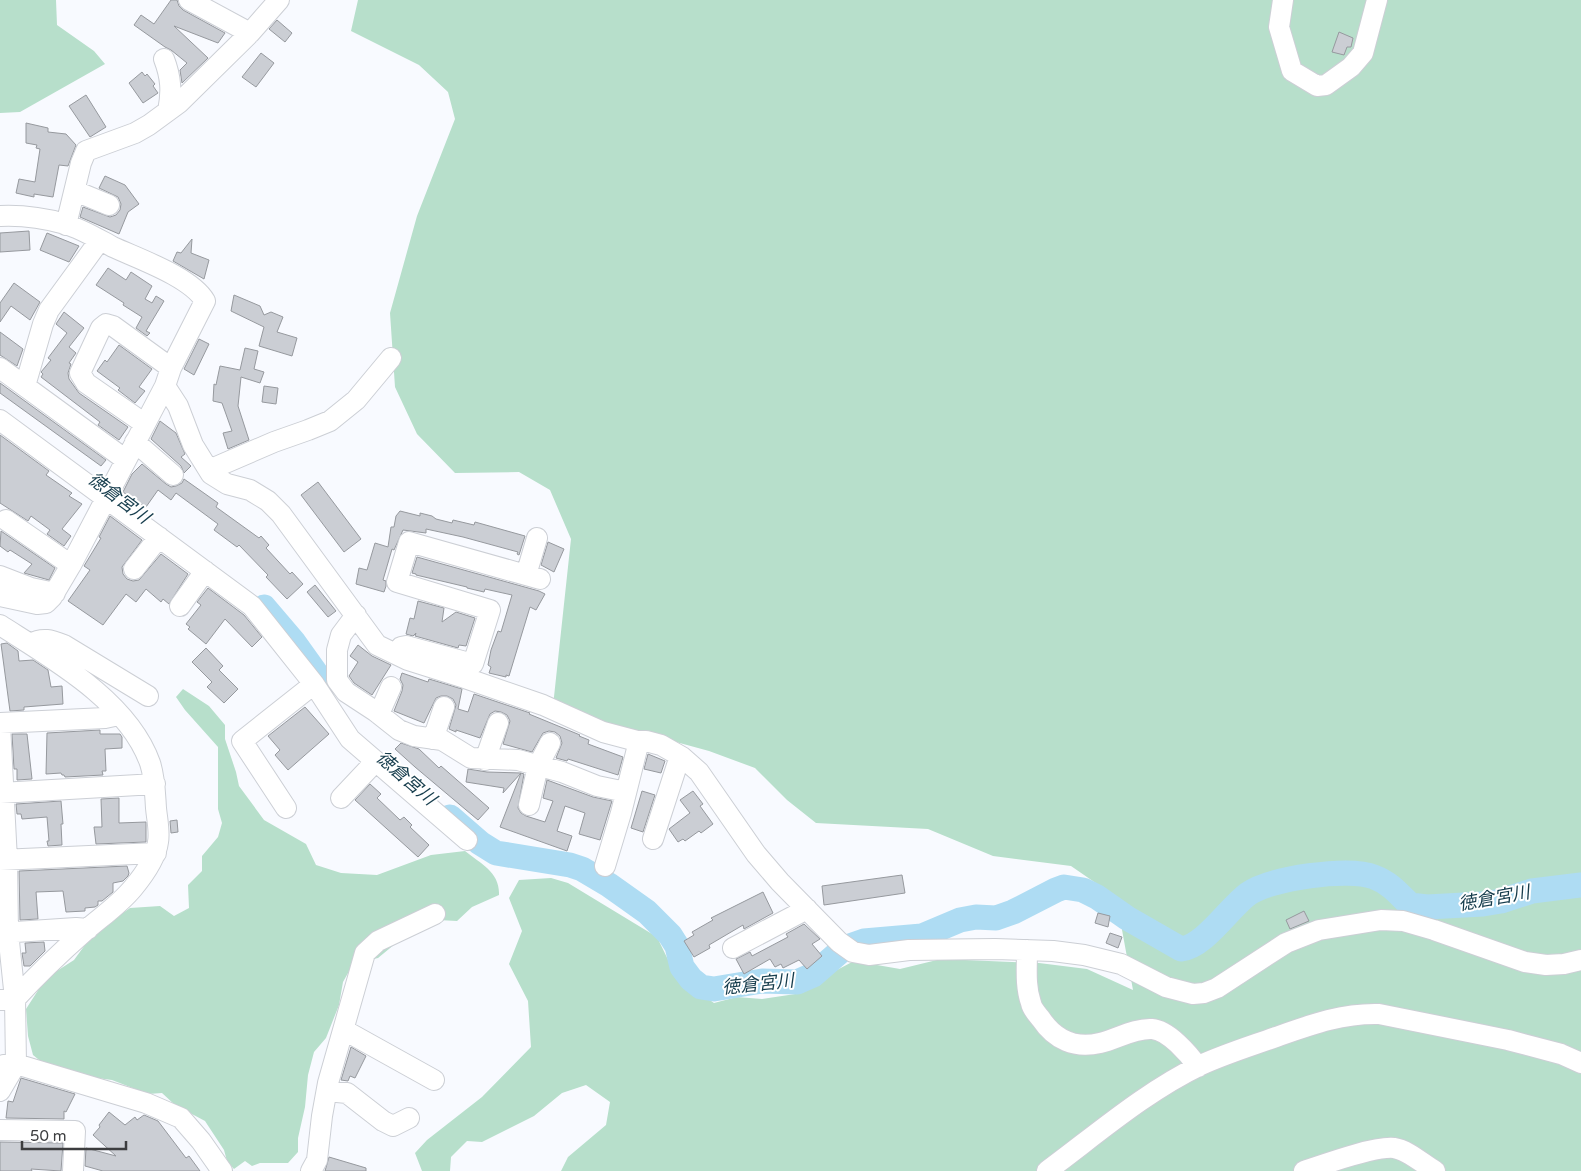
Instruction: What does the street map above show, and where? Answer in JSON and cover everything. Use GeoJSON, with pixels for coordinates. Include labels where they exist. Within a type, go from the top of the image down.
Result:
{"type":"FeatureCollection","features":[{"type":"Feature","properties":{"kind":"street"},"geometry":{"type":"LineString","coordinates":[[189,0],[250,33]]}},
{"type":"Feature","properties":{"kind":"street"},"geometry":{"type":"LineString","coordinates":[[66,225],[81,163],[86,151],[135,133],[179,103],[250,33],[279,0]]}},
{"type":"Feature","properties":{"kind":"street"},"geometry":{"type":"LineString","coordinates":[[1283,0],[1279,27],[1292,71],[1317,86],[1326,85],[1351,67],[1363,53],[1377,0]]}},
{"type":"Feature","properties":{"kind":"street"},"geometry":{"type":"LineString","coordinates":[[164,59],[169,71],[172,88],[168,111]]}},
{"type":"Feature","properties":{"kind":"street"},"geometry":{"type":"LineString","coordinates":[[74,191],[109,205]]}},
{"type":"Feature","properties":{"kind":"street"},"geometry":{"type":"LineString","coordinates":[[0,216],[28,217],[66,225],[158,268],[201,294],[205,301],[145,424],[55,593],[46,603],[37,604],[0,596]]}},
{"type":"Feature","properties":{"kind":"street"},"geometry":{"type":"LineString","coordinates":[[25,386],[42,324],[49,310],[100,240]]}},
{"type":"Feature","properties":{"kind":"street"},"geometry":{"type":"LineString","coordinates":[[145,424],[86,383],[80,373],[101,328],[106,324],[113,326],[168,377],[193,445],[212,474],[227,484],[250,490],[268,501],[281,514],[377,645],[391,653],[543,705],[603,732],[661,744],[680,756],[699,772],[756,854],[780,882],[839,942],[853,952],[869,955],[909,950],[1027,950],[1076,954],[1121,964],[1166,987],[1193,994],[1204,993],[1217,988],[1286,944],[1319,930],[1381,920],[1403,921],[1434,930],[1525,962],[1546,965],[1564,964],[1581,960]]}},
{"type":"Feature","properties":{"kind":"street"},"geometry":{"type":"LineString","coordinates":[[209,470],[274,442],[330,421],[356,400],[391,358]]}},
{"type":"Feature","properties":{"kind":"street"},"geometry":{"type":"LineString","coordinates":[[0,368],[25,386],[172,475]]}},
{"type":"Feature","properties":{"kind":"street"},"geometry":{"type":"LineString","coordinates":[[0,420],[252,606],[314,684],[350,740],[375,762],[443,833],[467,840]]}},
{"type":"Feature","properties":{"kind":"street"},"geometry":{"type":"LineString","coordinates":[[6,520],[71,565]]}},
{"type":"Feature","properties":{"kind":"street"},"geometry":{"type":"LineString","coordinates":[[134,569],[159,537]]}},
{"type":"Feature","properties":{"kind":"street"},"geometry":{"type":"LineString","coordinates":[[391,653],[398,648],[406,646],[473,664],[490,610],[397,582],[409,542],[533,577],[537,538]]}},
{"type":"Feature","properties":{"kind":"street"},"geometry":{"type":"LineString","coordinates":[[180,606],[205,571]]}},
{"type":"Feature","properties":{"kind":"street"},"geometry":{"type":"LineString","coordinates":[[0,576],[31,588],[55,593]]}},
{"type":"Feature","properties":{"kind":"street"},"geometry":{"type":"LineString","coordinates":[[356,615],[341,636],[336,650],[337,680],[346,692],[379,714],[398,730],[414,736],[450,743],[471,758],[514,760],[562,772],[597,786],[626,792]]}},
{"type":"Feature","properties":{"kind":"street"},"geometry":{"type":"LineString","coordinates":[[0,625],[80,677],[114,708],[138,739],[150,764],[155,784],[159,841],[156,853],[133,888],[116,906],[7,1000]]}},
{"type":"Feature","properties":{"kind":"street"},"geometry":{"type":"LineString","coordinates":[[30,644],[38,640],[50,639],[64,645],[148,696]]}},
{"type":"Feature","properties":{"kind":"street"},"geometry":{"type":"LineString","coordinates":[[286,808],[242,741],[314,684]]}},
{"type":"Feature","properties":{"kind":"street"},"geometry":{"type":"LineString","coordinates":[[379,714],[391,687]]}},
{"type":"Feature","properties":{"kind":"street"},"geometry":{"type":"LineString","coordinates":[[433,739],[444,707]]}},
{"type":"Feature","properties":{"kind":"street"},"geometry":{"type":"LineString","coordinates":[[0,1091],[8,1065],[0,724],[105,718],[119,715]]}},
{"type":"Feature","properties":{"kind":"street"},"geometry":{"type":"LineString","coordinates":[[485,760],[498,723]]}},
{"type":"Feature","properties":{"kind":"street"},"geometry":{"type":"LineString","coordinates":[[604,866],[621,813],[640,741]]}},
{"type":"Feature","properties":{"kind":"street"},"geometry":{"type":"LineString","coordinates":[[529,805],[538,766],[550,743]]}},
{"type":"Feature","properties":{"kind":"street"},"geometry":{"type":"LineString","coordinates":[[653,839],[680,756]]}},
{"type":"Feature","properties":{"kind":"street"},"geometry":{"type":"LineString","coordinates":[[341,798],[375,762]]}},
{"type":"Feature","properties":{"kind":"street"},"geometry":{"type":"LineString","coordinates":[[2,793],[155,784]]}},
{"type":"Feature","properties":{"kind":"street"},"geometry":{"type":"LineString","coordinates":[[3,860],[156,853]]}},
{"type":"Feature","properties":{"kind":"street"},"geometry":{"type":"LineString","coordinates":[[733,948],[807,909]]}},
{"type":"Feature","properties":{"kind":"street"},"geometry":{"type":"LineString","coordinates":[[311,1171],[320,1144],[322,1116],[327,1091],[365,953],[378,942],[435,914]]}},
{"type":"Feature","properties":{"kind":"street"},"geometry":{"type":"LineString","coordinates":[[4,932],[88,929]]}},
{"type":"Feature","properties":{"kind":"street"},"geometry":{"type":"LineString","coordinates":[[1027,950],[1027,984],[1031,1005],[1055,1036],[1064,1041],[1080,1045],[1099,1043],[1144,1029],[1154,1029],[1182,1047],[1198,1066]]}},
{"type":"Feature","properties":{"kind":"street"},"geometry":{"type":"LineString","coordinates":[[1047,1171],[1146,1096],[1198,1066],[1334,1018],[1362,1013],[1379,1014],[1508,1040],[1561,1054],[1581,1063]]}},
{"type":"Feature","properties":{"kind":"street"},"geometry":{"type":"LineString","coordinates":[[344,1030],[434,1080]]}},
{"type":"Feature","properties":{"kind":"street"},"geometry":{"type":"LineString","coordinates":[[8,1065],[146,1103],[181,1118],[189,1125],[222,1171]]}},
{"type":"Feature","properties":{"kind":"street"},"geometry":{"type":"LineString","coordinates":[[327,1091],[347,1093],[383,1121],[393,1126],[409,1118]]}},
{"type":"Feature","properties":{"kind":"street"},"geometry":{"type":"LineString","coordinates":[[0,1130],[75,1131],[72,1171]]}},
{"type":"Feature","properties":{"kind":"street"},"geometry":{"type":"LineString","coordinates":[[1304,1171],[1322,1168],[1357,1155],[1394,1148],[1403,1150],[1435,1171]]}},
{"type":"Feature","properties":{"kind":"green space"},"geometry":{"type":"Polygon","coordinates":[[[0,0],[56,0],[57,25],[94,51],[105,64],[20,112],[0,113],[0,0]]]}},
{"type":"Feature","properties":{"kind":"green space"},"geometry":{"type":"Polygon","coordinates":[[[358,0],[1581,0],[1581,1171],[561,1171],[568,1157],[606,1125],[610,1102],[586,1085],[562,1093],[534,1116],[482,1142],[467,1141],[451,1157],[450,1171],[422,1171],[415,1153],[427,1140],[482,1097],[531,1047],[528,1001],[509,964],[522,931],[509,898],[519,880],[551,878],[568,883],[657,937],[672,968],[684,982],[714,1003],[737,997],[762,999],[802,993],[854,961],[900,969],[941,959],[1039,963],[1087,969],[1133,990],[1116,897],[1071,866],[993,856],[928,829],[816,823],[787,800],[755,768],[709,751],[559,710],[553,706],[571,539],[550,490],[519,472],[455,473],[417,434],[395,387],[390,313],[417,216],[455,119],[448,92],[419,65],[351,31],[358,0]]]}},
{"type":"Feature","properties":{"kind":"green space"},"geometry":{"type":"Polygon","coordinates":[[[183,689],[209,706],[225,725],[225,739],[239,786],[264,820],[306,844],[316,865],[341,873],[377,875],[431,855],[465,851],[493,874],[498,887],[499,895],[472,907],[457,921],[438,920],[395,944],[378,958],[353,964],[343,982],[339,1005],[326,1038],[314,1052],[308,1075],[305,1107],[298,1138],[298,1152],[288,1163],[260,1163],[252,1166],[245,1161],[234,1169],[227,1161],[224,1150],[205,1121],[175,1105],[162,1093],[148,1094],[112,1080],[75,1075],[44,1064],[33,1055],[28,1036],[26,1009],[46,978],[74,960],[93,934],[130,908],[160,906],[174,916],[189,908],[188,885],[202,871],[202,856],[218,837],[222,823],[218,809],[218,747],[176,697],[183,689]]]}},
{"type":"Feature","properties":{"kind":"building"},"geometry":{"type":"Polygon","coordinates":[[[171,0],[177,0],[183,10],[225,33],[218,43],[174,26],[208,58],[182,83],[180,70],[187,63],[134,25],[141,15],[154,24],[171,0]]]}},
{"type":"Feature","properties":{"kind":"building"},"geometry":{"type":"Polygon","coordinates":[[[277,20],[292,33],[285,42],[269,29],[277,20]]]}},
{"type":"Feature","properties":{"kind":"building"},"geometry":{"type":"Polygon","coordinates":[[[1339,32],[1353,38],[1351,47],[1347,47],[1344,55],[1332,52],[1339,32]]]}},
{"type":"Feature","properties":{"kind":"building"},"geometry":{"type":"Polygon","coordinates":[[[261,53],[274,63],[256,87],[242,77],[261,53]]]}},
{"type":"Feature","properties":{"kind":"building"},"geometry":{"type":"Polygon","coordinates":[[[142,72],[145,76],[147,74],[155,84],[153,86],[158,93],[143,103],[129,83],[142,72]]]}},
{"type":"Feature","properties":{"kind":"building"},"geometry":{"type":"Polygon","coordinates":[[[86,95],[106,127],[90,137],[69,106],[86,95]]]}},
{"type":"Feature","properties":{"kind":"building"},"geometry":{"type":"Polygon","coordinates":[[[26,123],[48,128],[48,132],[66,134],[76,145],[68,166],[59,165],[53,197],[34,194],[34,197],[16,193],[19,179],[35,182],[40,149],[36,148],[37,145],[26,143],[26,123]]]}},
{"type":"Feature","properties":{"kind":"building"},"geometry":{"type":"Polygon","coordinates":[[[105,176],[125,185],[139,204],[128,212],[119,234],[80,217],[83,207],[110,217],[116,215],[120,210],[121,204],[118,197],[99,188],[105,176]]]}},
{"type":"Feature","properties":{"kind":"building"},"geometry":{"type":"Polygon","coordinates":[[[29,231],[30,250],[0,252],[0,233],[29,231]]]}},
{"type":"Feature","properties":{"kind":"building"},"geometry":{"type":"Polygon","coordinates":[[[47,233],[79,246],[69,262],[40,250],[47,233]]]}},
{"type":"Feature","properties":{"kind":"building"},"geometry":{"type":"Polygon","coordinates":[[[192,239],[191,253],[209,260],[204,279],[173,261],[177,252],[181,253],[192,239]]]}},
{"type":"Feature","properties":{"kind":"building"},"geometry":{"type":"Polygon","coordinates":[[[108,268],[126,280],[131,272],[152,286],[145,299],[152,303],[156,296],[164,301],[146,331],[150,333],[147,336],[136,328],[142,317],[96,285],[108,268]]]}},
{"type":"Feature","properties":{"kind":"building"},"geometry":{"type":"Polygon","coordinates":[[[14,283],[40,302],[30,320],[11,306],[0,322],[0,303],[14,283]]]}},
{"type":"Feature","properties":{"kind":"building"},"geometry":{"type":"Polygon","coordinates":[[[234,295],[260,306],[264,315],[271,312],[283,317],[277,332],[297,338],[292,356],[259,346],[264,327],[231,311],[234,295]]]}},
{"type":"Feature","properties":{"kind":"building"},"geometry":{"type":"Polygon","coordinates":[[[64,312],[84,328],[69,347],[76,353],[69,363],[71,364],[68,373],[69,379],[79,393],[128,427],[119,440],[98,425],[100,422],[41,377],[43,374],[41,372],[51,360],[48,358],[67,333],[56,324],[64,312]]]}},
{"type":"Feature","properties":{"kind":"building"},"geometry":{"type":"Polygon","coordinates":[[[0,332],[23,349],[17,366],[0,355],[0,332]]]}},
{"type":"Feature","properties":{"kind":"building"},"geometry":{"type":"Polygon","coordinates":[[[199,339],[209,344],[194,375],[184,369],[199,339]]]}},
{"type":"Feature","properties":{"kind":"building"},"geometry":{"type":"Polygon","coordinates":[[[119,345],[152,369],[139,387],[145,391],[135,403],[118,390],[120,388],[97,371],[105,360],[107,362],[119,345]]]}},
{"type":"Feature","properties":{"kind":"building"},"geometry":{"type":"Polygon","coordinates":[[[245,348],[258,351],[254,369],[264,372],[260,383],[241,377],[238,406],[249,440],[228,449],[223,433],[232,431],[222,403],[213,401],[214,384],[216,385],[220,366],[240,370],[245,348]]]}},
{"type":"Feature","properties":{"kind":"building"},"geometry":{"type":"Polygon","coordinates":[[[0,383],[106,460],[101,466],[0,393],[0,383]]]}},
{"type":"Feature","properties":{"kind":"building"},"geometry":{"type":"Polygon","coordinates":[[[264,386],[278,388],[276,404],[262,402],[264,386]]]}},
{"type":"Feature","properties":{"kind":"building"},"geometry":{"type":"Polygon","coordinates":[[[160,421],[176,433],[185,454],[181,457],[191,466],[184,473],[181,466],[151,439],[160,421]]]}},
{"type":"Feature","properties":{"kind":"building"},"geometry":{"type":"Polygon","coordinates":[[[0,435],[49,471],[46,475],[72,493],[69,496],[82,504],[62,529],[71,536],[64,546],[47,534],[50,530],[31,516],[28,521],[0,503],[0,435]]]}},
{"type":"Feature","properties":{"kind":"building"},"geometry":{"type":"Polygon","coordinates":[[[142,464],[171,487],[182,483],[184,479],[218,503],[216,507],[259,538],[261,536],[269,545],[266,548],[290,574],[292,572],[303,584],[287,599],[266,577],[268,575],[239,545],[237,547],[214,530],[218,524],[176,493],[171,500],[158,490],[146,507],[123,492],[132,474],[142,464]]]}},
{"type":"Feature","properties":{"kind":"building"},"geometry":{"type":"Polygon","coordinates":[[[318,482],[361,539],[344,552],[301,495],[318,482]]]}},
{"type":"Feature","properties":{"kind":"building"},"geometry":{"type":"Polygon","coordinates":[[[400,511],[420,516],[420,513],[452,523],[453,520],[474,525],[475,522],[525,536],[519,555],[517,554],[518,552],[426,529],[426,533],[403,530],[394,550],[392,549],[383,580],[386,581],[384,592],[356,584],[359,568],[367,570],[375,543],[388,547],[391,527],[394,527],[396,516],[400,511]]]}},
{"type":"Feature","properties":{"kind":"building"},"geometry":{"type":"Polygon","coordinates":[[[110,516],[142,540],[122,567],[123,574],[127,579],[139,580],[161,554],[188,574],[169,604],[163,599],[161,602],[146,589],[136,602],[126,594],[103,625],[68,601],[90,570],[84,566],[101,538],[99,537],[110,516]]]}},
{"type":"Feature","properties":{"kind":"building"},"geometry":{"type":"Polygon","coordinates":[[[1,531],[55,568],[49,580],[24,573],[32,564],[0,546],[1,531]]]}},
{"type":"Feature","properties":{"kind":"building"},"geometry":{"type":"Polygon","coordinates":[[[548,542],[564,549],[554,572],[541,565],[548,542]]]}},
{"type":"Feature","properties":{"kind":"building"},"geometry":{"type":"Polygon","coordinates":[[[417,557],[545,594],[536,610],[530,607],[509,676],[489,673],[491,667],[488,665],[491,650],[498,631],[501,632],[512,595],[485,589],[484,592],[416,575],[412,573],[417,557]]]}},
{"type":"Feature","properties":{"kind":"building"},"geometry":{"type":"Polygon","coordinates":[[[315,585],[336,611],[328,617],[307,592],[315,585]]]}},
{"type":"Feature","properties":{"kind":"building"},"geometry":{"type":"Polygon","coordinates":[[[208,588],[244,615],[262,637],[252,647],[225,619],[206,644],[188,629],[190,627],[186,624],[201,605],[197,602],[208,588]]]}},
{"type":"Feature","properties":{"kind":"building"},"geometry":{"type":"Polygon","coordinates":[[[418,601],[444,608],[442,622],[456,612],[475,618],[466,646],[459,645],[458,648],[415,636],[416,633],[413,636],[406,634],[410,618],[414,619],[418,601]]]}},
{"type":"Feature","properties":{"kind":"building"},"geometry":{"type":"Polygon","coordinates":[[[7,643],[18,651],[19,661],[33,660],[48,670],[51,687],[62,686],[63,704],[24,707],[24,710],[10,711],[1,644],[7,643]]]}},
{"type":"Feature","properties":{"kind":"building"},"geometry":{"type":"Polygon","coordinates":[[[358,645],[372,656],[391,665],[372,695],[354,683],[349,676],[358,662],[350,656],[358,645]]]}},
{"type":"Feature","properties":{"kind":"building"},"geometry":{"type":"Polygon","coordinates":[[[206,648],[223,666],[219,670],[238,689],[224,703],[207,687],[212,682],[192,662],[206,648]]]}},
{"type":"Feature","properties":{"kind":"building"},"geometry":{"type":"Polygon","coordinates":[[[402,673],[428,682],[429,679],[462,689],[458,709],[468,712],[474,694],[530,713],[580,735],[589,740],[588,744],[623,757],[618,775],[568,759],[567,761],[556,758],[562,743],[560,736],[555,732],[543,733],[532,752],[503,744],[510,721],[507,715],[501,712],[495,711],[490,714],[480,738],[449,729],[456,705],[453,699],[447,696],[436,698],[424,723],[394,711],[402,691],[403,685],[400,679],[402,673]]]}},
{"type":"Feature","properties":{"kind":"building"},"geometry":{"type":"Polygon","coordinates":[[[305,707],[329,734],[288,770],[275,755],[280,750],[268,736],[305,707]]]}},
{"type":"Feature","properties":{"kind":"building"},"geometry":{"type":"Polygon","coordinates":[[[100,730],[100,734],[120,734],[122,737],[122,748],[105,749],[106,771],[102,771],[103,775],[65,777],[61,773],[46,774],[47,733],[100,730]]]}},
{"type":"Feature","properties":{"kind":"building"},"geometry":{"type":"Polygon","coordinates":[[[12,734],[27,734],[32,779],[17,780],[17,769],[14,769],[12,734]]]}},
{"type":"Feature","properties":{"kind":"building"},"geometry":{"type":"Polygon","coordinates":[[[401,743],[419,749],[439,768],[441,766],[489,808],[478,820],[395,749],[401,743]]]}},
{"type":"Feature","properties":{"kind":"building"},"geometry":{"type":"Polygon","coordinates":[[[648,754],[665,761],[661,773],[644,769],[648,754]]]}},
{"type":"Feature","properties":{"kind":"building"},"geometry":{"type":"Polygon","coordinates":[[[468,769],[487,772],[521,773],[503,793],[504,788],[466,782],[468,769]]]}},
{"type":"Feature","properties":{"kind":"building"},"geometry":{"type":"Polygon","coordinates":[[[521,773],[524,774],[518,808],[526,816],[545,822],[553,801],[543,798],[547,780],[593,797],[612,801],[600,840],[579,834],[585,813],[565,806],[557,831],[572,836],[567,851],[500,827],[521,773]]]}},
{"type":"Feature","properties":{"kind":"building"},"geometry":{"type":"Polygon","coordinates":[[[370,784],[381,794],[377,798],[400,820],[404,817],[412,825],[410,827],[429,845],[418,857],[355,800],[370,784]]]}},
{"type":"Feature","properties":{"kind":"building"},"geometry":{"type":"Polygon","coordinates":[[[642,791],[655,795],[643,832],[631,828],[642,791]]]}},
{"type":"Feature","properties":{"kind":"building"},"geometry":{"type":"Polygon","coordinates":[[[693,791],[703,804],[700,806],[713,824],[701,833],[699,831],[685,841],[683,839],[678,842],[669,829],[690,813],[680,800],[693,791]]]}},
{"type":"Feature","properties":{"kind":"building"},"geometry":{"type":"Polygon","coordinates":[[[119,798],[119,823],[146,822],[146,842],[96,844],[94,827],[102,827],[101,799],[119,798]]]}},
{"type":"Feature","properties":{"kind":"building"},"geometry":{"type":"Polygon","coordinates":[[[61,801],[62,845],[48,846],[47,817],[22,819],[21,814],[17,814],[16,804],[61,801]]]}},
{"type":"Feature","properties":{"kind":"building"},"geometry":{"type":"Polygon","coordinates":[[[177,820],[178,832],[171,833],[170,821],[177,820]]]}},
{"type":"Feature","properties":{"kind":"building"},"geometry":{"type":"Polygon","coordinates":[[[127,866],[128,876],[123,881],[113,883],[113,892],[102,901],[98,901],[98,905],[95,907],[85,908],[85,911],[66,912],[63,891],[36,892],[38,919],[20,920],[19,871],[127,866]]]}},
{"type":"Feature","properties":{"kind":"building"},"geometry":{"type":"Polygon","coordinates":[[[902,875],[905,893],[824,905],[822,886],[902,875]]]}},
{"type":"Feature","properties":{"kind":"building"},"geometry":{"type":"Polygon","coordinates":[[[763,892],[773,913],[744,929],[743,925],[709,945],[710,948],[694,957],[684,941],[694,935],[692,932],[713,920],[711,918],[763,892]]]}},
{"type":"Feature","properties":{"kind":"building"},"geometry":{"type":"Polygon","coordinates":[[[1304,911],[1309,921],[1290,929],[1286,920],[1304,911]]]}},
{"type":"Feature","properties":{"kind":"building"},"geometry":{"type":"Polygon","coordinates":[[[1098,913],[1110,916],[1108,927],[1095,923],[1098,913]]]}},
{"type":"Feature","properties":{"kind":"building"},"geometry":{"type":"Polygon","coordinates":[[[804,924],[820,939],[812,944],[822,956],[807,969],[799,960],[783,968],[781,964],[775,967],[770,959],[744,974],[736,959],[750,952],[752,956],[788,937],[786,934],[804,924]]]}},
{"type":"Feature","properties":{"kind":"building"},"geometry":{"type":"Polygon","coordinates":[[[1110,933],[1122,937],[1118,948],[1106,943],[1110,933]]]}},
{"type":"Feature","properties":{"kind":"building"},"geometry":{"type":"Polygon","coordinates":[[[44,942],[45,951],[30,966],[24,966],[22,953],[26,953],[25,943],[44,942]]]}},
{"type":"Feature","properties":{"kind":"building"},"geometry":{"type":"Polygon","coordinates":[[[351,1047],[366,1056],[355,1078],[350,1076],[348,1081],[341,1080],[351,1047]]]}},
{"type":"Feature","properties":{"kind":"building"},"geometry":{"type":"Polygon","coordinates":[[[21,1078],[75,1094],[66,1112],[64,1111],[64,1119],[6,1118],[8,1101],[13,1102],[21,1078]]]}},
{"type":"Feature","properties":{"kind":"building"},"geometry":{"type":"Polygon","coordinates":[[[109,1112],[125,1125],[135,1117],[137,1120],[144,1115],[158,1121],[186,1158],[189,1156],[200,1171],[103,1171],[85,1166],[86,1148],[116,1156],[93,1135],[109,1112]]]}},
{"type":"Feature","properties":{"kind":"building"},"geometry":{"type":"Polygon","coordinates":[[[0,1142],[63,1143],[61,1171],[31,1169],[32,1171],[0,1171],[0,1142]]]}},
{"type":"Feature","properties":{"kind":"building"},"geometry":{"type":"Polygon","coordinates":[[[329,1157],[366,1168],[366,1171],[325,1171],[329,1157]]]}},
{"type":"Feature","properties":{"kind":"waterway","name":"徳倉宮川"},"geometry":{"type":"LineString","coordinates":[[264,607],[293,641],[318,676]]}},
{"type":"Feature","properties":{"kind":"waterway","name":"徳倉宮川"},"geometry":{"type":"LineString","coordinates":[[450,817],[480,843],[496,853],[570,865],[582,869],[609,885],[647,912],[670,935],[677,946],[682,967],[691,979],[701,987],[714,989],[762,981],[797,982],[813,975],[844,948],[864,941],[922,936],[960,920],[976,917],[996,918],[1013,912],[1064,887],[1083,890],[1097,897],[1127,918],[1181,949],[1190,947],[1198,942],[1248,894],[1273,883],[1291,879],[1329,874],[1362,874],[1380,879],[1398,892],[1410,905],[1427,907],[1483,904],[1501,901],[1532,891],[1581,885]]}}]}
